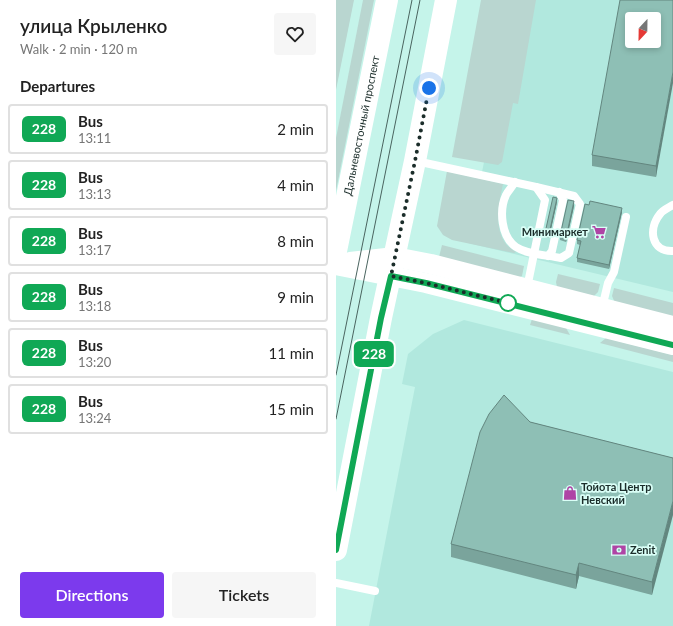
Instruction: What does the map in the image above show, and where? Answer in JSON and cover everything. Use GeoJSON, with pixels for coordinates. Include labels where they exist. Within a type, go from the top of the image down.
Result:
{"type":"FeatureCollection","features":[{"type":"Feature","properties":{"kind":"main road","name":"Дальневосточный проспект"},"geometry":{"type":"LineString","coordinates":[[336,251],[387,0]]}},
{"type":"Feature","properties":{"kind":"main road"},"geometry":{"type":"LineString","coordinates":[[336,550],[381,318],[415,161],[446,0]]}},
{"type":"Feature","properties":{"kind":"street"},"geometry":{"type":"LineString","coordinates":[[336,264],[393,267],[436,265],[525,297],[600,317],[673,345]]}},
{"type":"Feature","properties":{"kind":"street"},"geometry":{"type":"LineString","coordinates":[[600,317],[673,326]]}},
{"type":"Feature","properties":{"kind":"lane"},"geometry":{"type":"LineString","coordinates":[[415,161],[515,182],[574,196],[580,204],[569,253],[561,258],[524,251],[515,247],[508,238],[502,220],[502,210],[506,196],[515,182]]}},
{"type":"Feature","properties":{"kind":"lane"},"geometry":{"type":"LineString","coordinates":[[525,297],[545,200],[536,187]]}},
{"type":"Feature","properties":{"kind":"lane"},"geometry":{"type":"LineString","coordinates":[[548,256],[552,251],[563,200],[560,192]]}},
{"type":"Feature","properties":{"kind":"lane"},"geometry":{"type":"LineString","coordinates":[[673,206],[665,209],[659,215],[653,230],[653,240],[658,247],[668,251],[673,251]]}},
{"type":"Feature","properties":{"kind":"lane"},"geometry":{"type":"LineString","coordinates":[[600,317],[608,283],[614,272],[626,217]]}},
{"type":"Feature","properties":{"kind":"lane"},"geometry":{"type":"LineString","coordinates":[[336,583],[375,591]]}},
{"type":"Feature","properties":{"kind":"shaded area"},"geometry":{"type":"Polygon","coordinates":[[[336,0],[354,0],[336,90],[336,0]]]}},
{"type":"Feature","properties":{"kind":"shaded area"},"geometry":{"type":"Polygon","coordinates":[[[363,0],[374,0],[336,191],[336,138],[363,0]]]}},
{"type":"Feature","properties":{"kind":"shaded area"},"geometry":{"type":"Polygon","coordinates":[[[481,0],[536,0],[518,104],[513,103],[502,162],[498,165],[452,157],[481,0]]]}},
{"type":"Feature","properties":{"kind":"shaded area"},"geometry":{"type":"Polygon","coordinates":[[[516,0],[673,0],[673,292],[468,243],[516,0]]]}},
{"type":"Feature","properties":{"kind":"shaded area"},"geometry":{"type":"Polygon","coordinates":[[[447,171],[503,184],[498,214],[499,230],[506,244],[516,252],[514,253],[452,240],[443,235],[437,226],[447,171]]]}},
{"type":"Feature","properties":{"kind":"shaded area"},"geometry":{"type":"Polygon","coordinates":[[[442,245],[524,266],[522,276],[518,278],[439,257],[442,245]]]}},
{"type":"Feature","properties":{"kind":"shaded area"},"geometry":{"type":"Polygon","coordinates":[[[558,274],[600,284],[598,292],[593,297],[557,287],[556,282],[558,274]]]}},
{"type":"Feature","properties":{"kind":"shaded area"},"geometry":{"type":"Polygon","coordinates":[[[614,288],[673,303],[673,317],[615,303],[612,296],[614,288]]]}},
{"type":"Feature","properties":{"kind":"shaded area"},"geometry":{"type":"Polygon","coordinates":[[[532,319],[566,328],[570,335],[530,325],[532,319]]]}},
{"type":"Feature","properties":{"kind":"shaded area"},"geometry":{"type":"Polygon","coordinates":[[[464,320],[673,372],[673,626],[369,626],[415,387],[402,384],[408,354],[433,334],[464,320]]]}},
{"type":"Feature","properties":{"kind":"shaded area"},"geometry":{"type":"Polygon","coordinates":[[[606,338],[673,355],[673,362],[600,343],[606,338]]]}},
{"type":"Feature","properties":{"kind":"building"},"geometry":{"type":"Polygon","coordinates":[[[620,0],[673,0],[673,72],[656,166],[592,155],[620,0]]]}},
{"type":"Feature","properties":{"kind":"building"},"geometry":{"type":"Polygon","coordinates":[[[553,197],[557,198],[549,234],[545,233],[553,197]]]}},
{"type":"Feature","properties":{"kind":"building"},"geometry":{"type":"Polygon","coordinates":[[[568,200],[574,201],[566,238],[560,236],[568,200]]]}},
{"type":"Feature","properties":{"kind":"building"},"geometry":{"type":"Polygon","coordinates":[[[590,201],[622,208],[609,265],[577,258],[581,241],[577,240],[585,204],[589,205],[590,201]]]}},
{"type":"Feature","properties":{"kind":"building","name":"Тойота Центр Невский"},"geometry":{"type":"Polygon","coordinates":[[[504,395],[530,422],[673,458],[673,501],[652,582],[579,563],[576,575],[451,544],[480,432],[489,414],[504,395]]]}},
{"type":"Feature","properties":{"kind":"tram line"},"geometry":{"type":"LineString","coordinates":[[336,375],[412,0]]}},
{"type":"Feature","properties":{"kind":"tram line"},"geometry":{"type":"LineString","coordinates":[[336,419],[420,0]]}},
{"type":"Feature","properties":{"kind":"bus line","name":"228"},"geometry":{"type":"LineString","coordinates":[[336,550],[381,318],[391,276],[426,283],[673,345]]}},
{"type":"Feature","properties":{"kind":"place","name":"Минимаркет"},"geometry":{"type":"Point","coordinates":[599,232]}},
{"type":"Feature","properties":{"kind":"place","name":"Тойота Центр Невский"},"geometry":{"type":"Point","coordinates":[570,493]}},
{"type":"Feature","properties":{"kind":"place","name":"Zenit"},"geometry":{"type":"Point","coordinates":[619,550]}},
{"type":"Feature","properties":{"kind":"route"},"geometry":{"type":"LineString","coordinates":[[429,88],[391,276],[508,303]]}}]}
